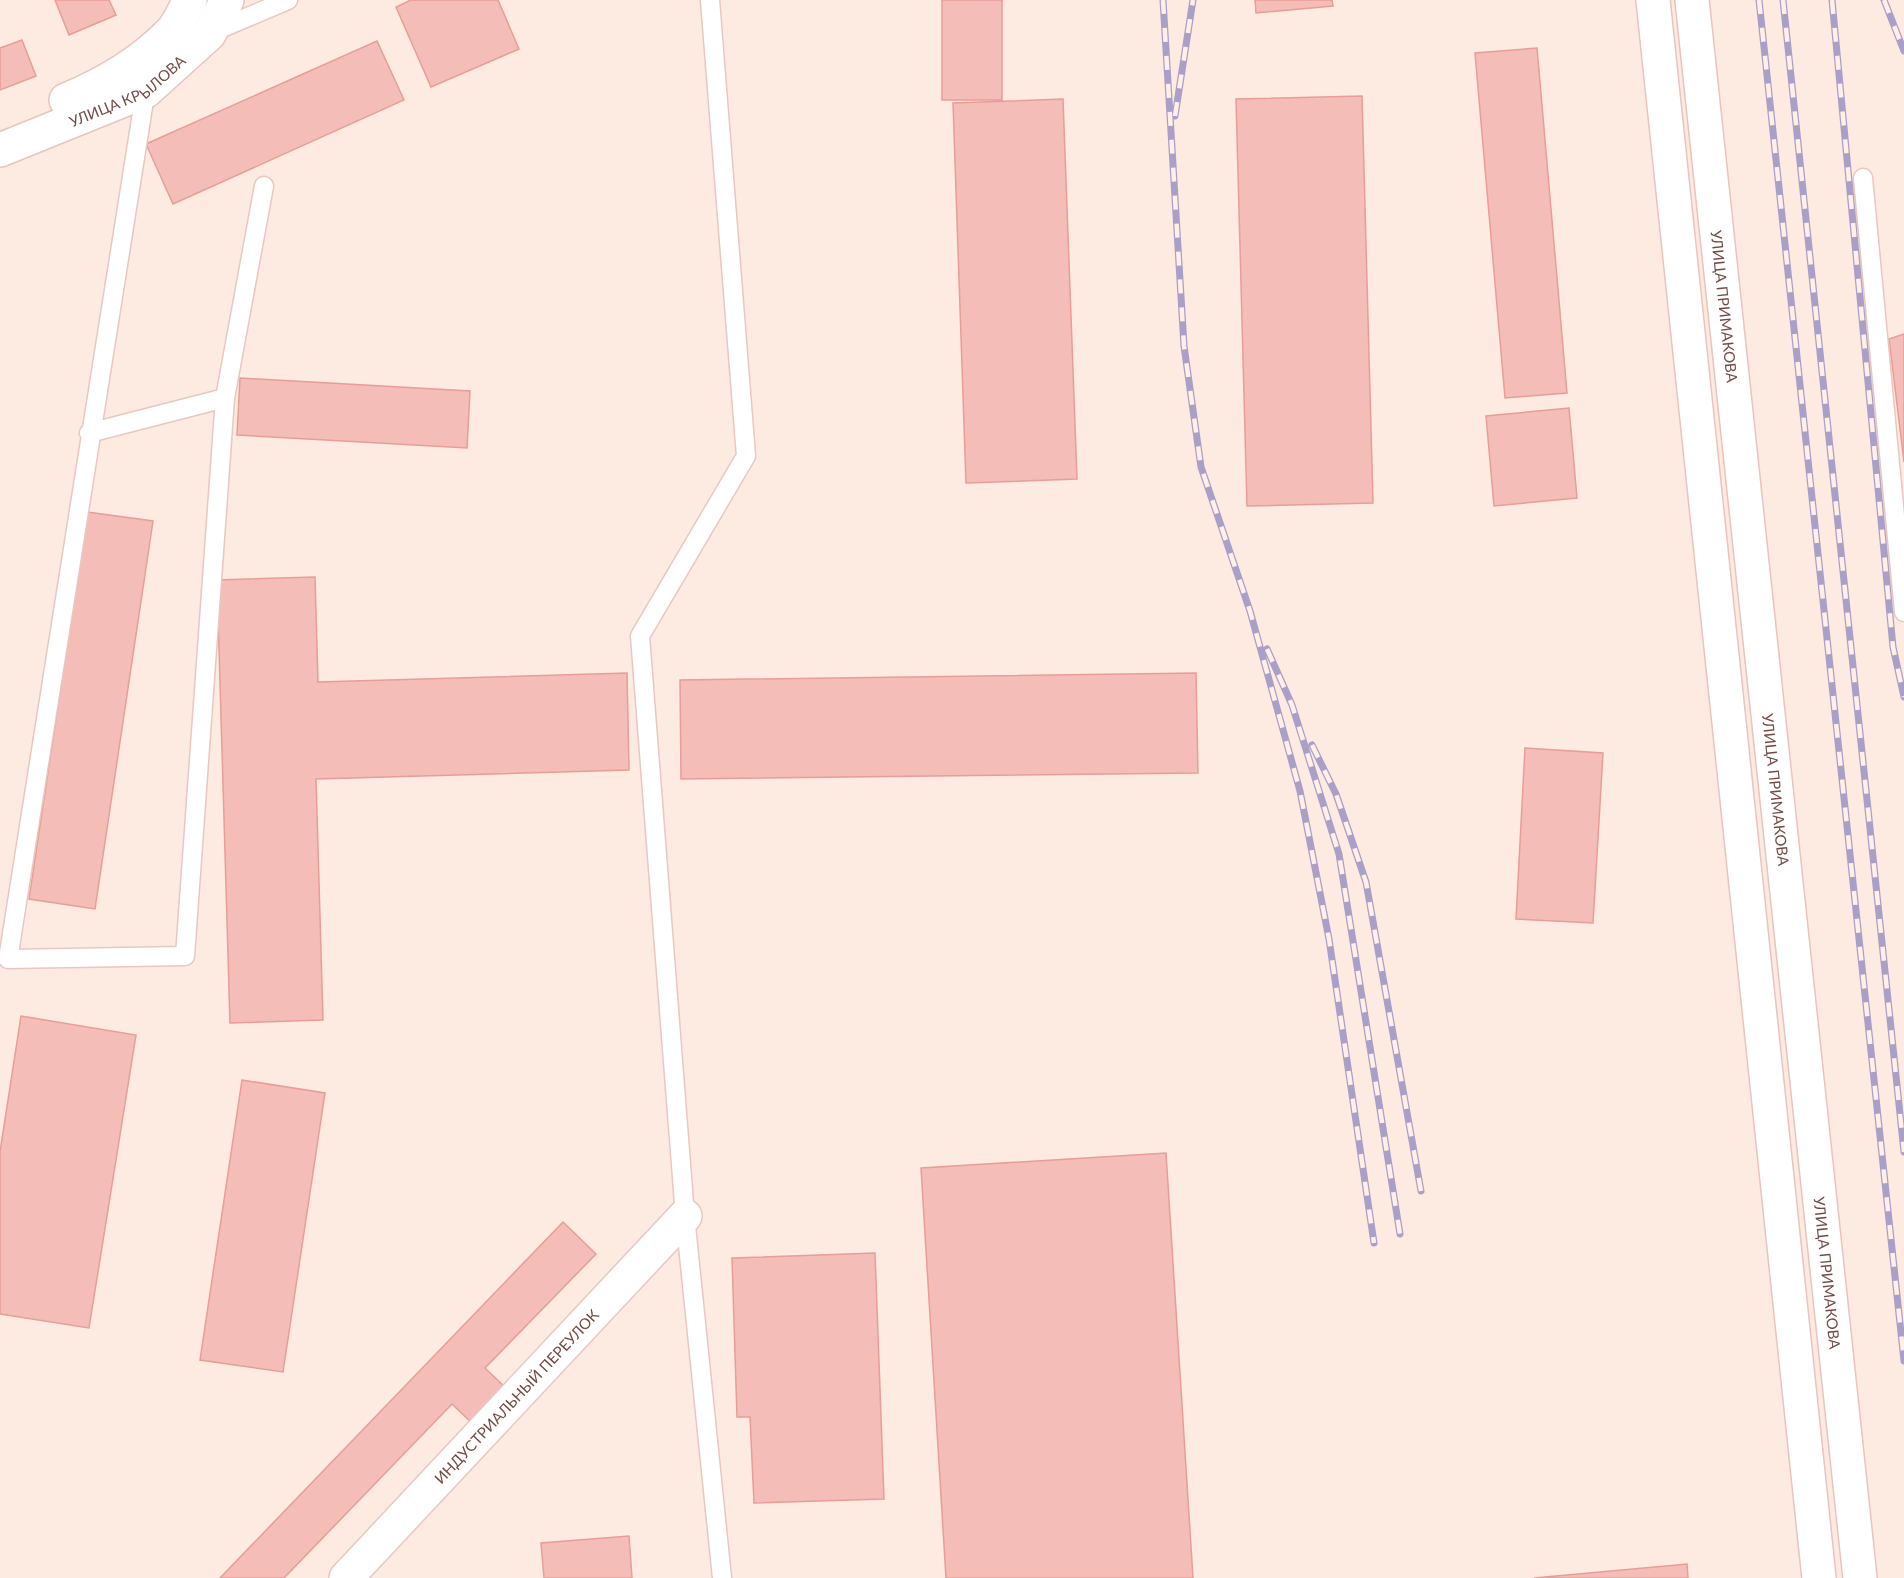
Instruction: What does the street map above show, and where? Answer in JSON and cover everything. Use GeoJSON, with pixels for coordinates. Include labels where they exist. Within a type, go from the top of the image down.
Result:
{"type":"FeatureCollection","features":[{"type":"Feature","properties":{"kind":"main road"},"geometry":{"type":"LineString","coordinates":[[0,128],[106,83],[173,31],[190,0]]}},
{"type":"Feature","properties":{"kind":"main road","name":"УЛИЦА КРЫЛОВА"},"geometry":{"type":"LineString","coordinates":[[0,150],[146,91],[209,34],[227,0]]}},
{"type":"Feature","properties":{"kind":"main road"},"geometry":{"type":"LineString","coordinates":[[1653,0],[1819,1578]]}},
{"type":"Feature","properties":{"kind":"main road","name":"УЛИЦА ПРИМАКОВА"},"geometry":{"type":"LineString","coordinates":[[1692,0],[1860,1578]]}},
{"type":"Feature","properties":{"kind":"main road","name":"ИНДУСТРИАЛЬНЫЙ ПЕРЕУЛОК"},"geometry":{"type":"LineString","coordinates":[[346,1578],[685,1215]]}},
{"type":"Feature","properties":{"kind":"lane"},"geometry":{"type":"LineString","coordinates":[[264,186],[225,398],[185,957],[8,959],[89,433],[146,91],[139,59],[209,34],[288,0]]}},
{"type":"Feature","properties":{"kind":"lane"},"geometry":{"type":"LineString","coordinates":[[710,0],[746,456],[640,636],[685,1215],[722,1578]]}},
{"type":"Feature","properties":{"kind":"lane"},"geometry":{"type":"LineString","coordinates":[[1863,178],[1904,612]]}},
{"type":"Feature","properties":{"kind":"lane"},"geometry":{"type":"LineString","coordinates":[[89,433],[225,398]]}},
{"type":"Feature","properties":{"kind":"building"},"geometry":{"type":"Polygon","coordinates":[[[55,0],[109,0],[116,15],[69,35],[55,0]]]}},
{"type":"Feature","properties":{"kind":"building"},"geometry":{"type":"Polygon","coordinates":[[[411,0],[498,0],[519,49],[431,87],[396,7],[411,0]]]}},
{"type":"Feature","properties":{"kind":"building"},"geometry":{"type":"Polygon","coordinates":[[[942,0],[1002,0],[1002,100],[942,100],[942,0]]]}},
{"type":"Feature","properties":{"kind":"building"},"geometry":{"type":"Polygon","coordinates":[[[1255,0],[1332,0],[1333,6],[1256,13],[1255,0]]]}},
{"type":"Feature","properties":{"kind":"building"},"geometry":{"type":"Polygon","coordinates":[[[22,40],[36,76],[0,90],[0,48],[22,40]]]}},
{"type":"Feature","properties":{"kind":"building"},"geometry":{"type":"Polygon","coordinates":[[[377,41],[404,100],[173,204],[146,144],[377,41]]]}},
{"type":"Feature","properties":{"kind":"building"},"geometry":{"type":"Polygon","coordinates":[[[1537,48],[1567,393],[1505,398],[1475,53],[1537,48]]]}},
{"type":"Feature","properties":{"kind":"building"},"geometry":{"type":"Polygon","coordinates":[[[1362,96],[1373,503],[1247,506],[1236,99],[1362,96]]]}},
{"type":"Feature","properties":{"kind":"building"},"geometry":{"type":"Polygon","coordinates":[[[1063,99],[1077,479],[966,483],[953,103],[1063,99]]]}},
{"type":"Feature","properties":{"kind":"building"},"geometry":{"type":"Polygon","coordinates":[[[1904,334],[1904,462],[1889,339],[1904,334]]]}},
{"type":"Feature","properties":{"kind":"building"},"geometry":{"type":"Polygon","coordinates":[[[240,378],[470,391],[467,448],[237,435],[240,378]]]}},
{"type":"Feature","properties":{"kind":"building"},"geometry":{"type":"Polygon","coordinates":[[[1569,408],[1577,498],[1494,506],[1486,416],[1569,408]]]}},
{"type":"Feature","properties":{"kind":"building"},"geometry":{"type":"Polygon","coordinates":[[[87,512],[153,521],[95,909],[29,899],[87,512]]]}},
{"type":"Feature","properties":{"kind":"building"},"geometry":{"type":"Polygon","coordinates":[[[315,577],[318,682],[627,673],[629,770],[316,779],[323,1020],[230,1023],[217,580],[315,577]]]}},
{"type":"Feature","properties":{"kind":"building"},"geometry":{"type":"Polygon","coordinates":[[[1196,673],[1198,773],[681,779],[680,680],[1196,673]]]}},
{"type":"Feature","properties":{"kind":"building"},"geometry":{"type":"Polygon","coordinates":[[[1525,748],[1603,753],[1593,923],[1516,919],[1525,748]]]}},
{"type":"Feature","properties":{"kind":"building"},"geometry":{"type":"Polygon","coordinates":[[[21,1016],[136,1035],[89,1328],[0,1314],[0,1152],[21,1016]]]}},
{"type":"Feature","properties":{"kind":"building"},"geometry":{"type":"Polygon","coordinates":[[[242,1080],[325,1093],[283,1372],[200,1360],[242,1080]]]}},
{"type":"Feature","properties":{"kind":"building"},"geometry":{"type":"Polygon","coordinates":[[[1166,1153],[1193,1578],[946,1578],[921,1168],[1166,1153]]]}},
{"type":"Feature","properties":{"kind":"building"},"geometry":{"type":"Polygon","coordinates":[[[563,1222],[596,1254],[485,1368],[511,1393],[477,1428],[452,1404],[284,1578],[220,1578],[563,1222]]]}},
{"type":"Feature","properties":{"kind":"building"},"geometry":{"type":"Polygon","coordinates":[[[875,1253],[884,1499],[754,1503],[750,1417],[737,1417],[732,1258],[875,1253]]]}},
{"type":"Feature","properties":{"kind":"building"},"geometry":{"type":"Polygon","coordinates":[[[629,1536],[632,1578],[544,1578],[541,1543],[629,1536]]]}},
{"type":"Feature","properties":{"kind":"building"},"geometry":{"type":"Polygon","coordinates":[[[1687,1564],[1688,1578],[1534,1578],[1687,1564]]]}},
{"type":"Feature","properties":{"kind":"railway"},"geometry":{"type":"LineString","coordinates":[[1163,0],[1184,346],[1201,467],[1250,611],[1300,791],[1329,939],[1374,1243]]}},
{"type":"Feature","properties":{"kind":"railway"},"geometry":{"type":"LineString","coordinates":[[1175,116],[1193,0]]}},
{"type":"Feature","properties":{"kind":"railway"},"geometry":{"type":"LineString","coordinates":[[1759,0],[1904,1361]]}},
{"type":"Feature","properties":{"kind":"railway"},"geometry":{"type":"LineString","coordinates":[[1783,0],[1904,1152]]}},
{"type":"Feature","properties":{"kind":"railway"},"geometry":{"type":"LineString","coordinates":[[1832,0],[1893,647],[1904,697]]}},
{"type":"Feature","properties":{"kind":"railway"},"geometry":{"type":"LineString","coordinates":[[1884,0],[1904,51]]}},
{"type":"Feature","properties":{"kind":"railway"},"geometry":{"type":"LineString","coordinates":[[1267,649],[1292,705],[1339,854],[1400,1234]]}},
{"type":"Feature","properties":{"kind":"railway"},"geometry":{"type":"LineString","coordinates":[[1312,745],[1336,794],[1366,882],[1421,1191]]}}]}
